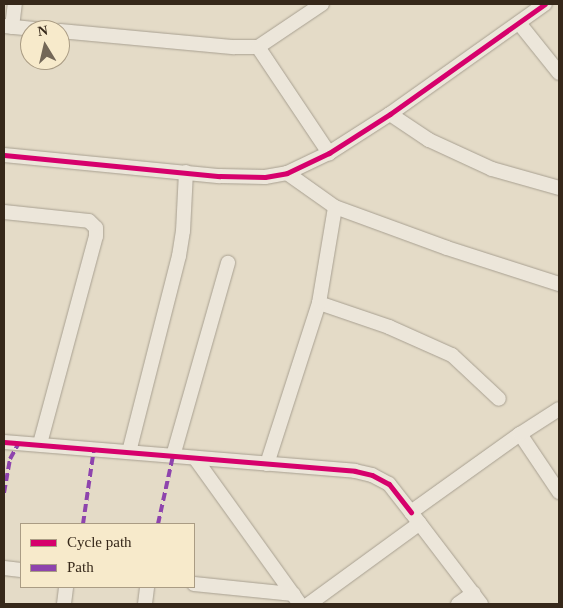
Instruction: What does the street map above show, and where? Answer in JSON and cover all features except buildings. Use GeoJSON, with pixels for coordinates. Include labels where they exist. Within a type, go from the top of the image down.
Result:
{"type":"FeatureCollection","features":[{"type":"Feature","properties":{"kind":"street"},"geometry":{"type":"LineString","coordinates":[[8,27],[15,4]]}},
{"type":"Feature","properties":{"kind":"street"},"geometry":{"type":"LineString","coordinates":[[70,32],[234,47],[258,47],[322,4]]}},
{"type":"Feature","properties":{"kind":"street"},"geometry":{"type":"LineString","coordinates":[[4,155],[186,172],[265,177],[287,172],[329,152],[390,114],[544,4]]}},
{"type":"Feature","properties":{"kind":"street"},"geometry":{"type":"LineString","coordinates":[[519,23],[559,73]]}},
{"type":"Feature","properties":{"kind":"street"},"geometry":{"type":"LineString","coordinates":[[258,47],[329,152]]}},
{"type":"Feature","properties":{"kind":"street"},"geometry":{"type":"LineString","coordinates":[[390,114],[429,140],[492,170],[559,188]]}},
{"type":"Feature","properties":{"kind":"street"},"geometry":{"type":"LineString","coordinates":[[129,452],[181,245],[186,172]]}},
{"type":"Feature","properties":{"kind":"street"},"geometry":{"type":"LineString","coordinates":[[287,172],[335,207],[447,248],[559,284]]}},
{"type":"Feature","properties":{"kind":"street"},"geometry":{"type":"LineString","coordinates":[[267,464],[319,304],[335,207]]}},
{"type":"Feature","properties":{"kind":"street"},"geometry":{"type":"LineString","coordinates":[[4,212],[90,221],[96,228],[96,236],[40,444]]}},
{"type":"Feature","properties":{"kind":"street"},"geometry":{"type":"LineString","coordinates":[[173,456],[228,263]]}},
{"type":"Feature","properties":{"kind":"street"},"geometry":{"type":"LineString","coordinates":[[319,304],[389,326],[452,355],[499,400]]}},
{"type":"Feature","properties":{"kind":"street"},"geometry":{"type":"LineString","coordinates":[[309,604],[520,434],[559,409]]}},
{"type":"Feature","properties":{"kind":"street"},"geometry":{"type":"LineString","coordinates":[[520,434],[559,492]]}},
{"type":"Feature","properties":{"kind":"street"},"geometry":{"type":"LineString","coordinates":[[4,442],[355,471],[372,475],[388,484],[477,599],[458,604]]}},
{"type":"Feature","properties":{"kind":"street"},"geometry":{"type":"LineString","coordinates":[[195,458],[297,599]]}},
{"type":"Feature","properties":{"kind":"street"},"geometry":{"type":"LineString","coordinates":[[4,568],[20,570]]}},
{"type":"Feature","properties":{"kind":"street"},"geometry":{"type":"LineString","coordinates":[[195,584],[297,599]]}},
{"type":"Feature","properties":{"kind":"street"},"geometry":{"type":"LineString","coordinates":[[64,604],[66,588]]}},
{"type":"Feature","properties":{"kind":"street"},"geometry":{"type":"LineString","coordinates":[[145,604],[147,588]]}},
{"type":"Feature","properties":{"kind":"marked path"},"geometry":{"type":"LineString","coordinates":[[4,493],[10,459],[19,443]]}},
{"type":"Feature","properties":{"kind":"marked path"},"geometry":{"type":"LineString","coordinates":[[83,523],[94,449]]}},
{"type":"Feature","properties":{"kind":"marked path"},"geometry":{"type":"LineString","coordinates":[[158,523],[173,456]]}},
{"type":"Feature","properties":{"kind":"cycle path"},"geometry":{"type":"LineString","coordinates":[[4,155],[220,176],[265,177],[287,173],[329,153],[390,114],[545,4]]}},
{"type":"Feature","properties":{"kind":"cycle path"},"geometry":{"type":"LineString","coordinates":[[4,442],[355,471],[372,475],[389,484],[411,512]]}}]}
